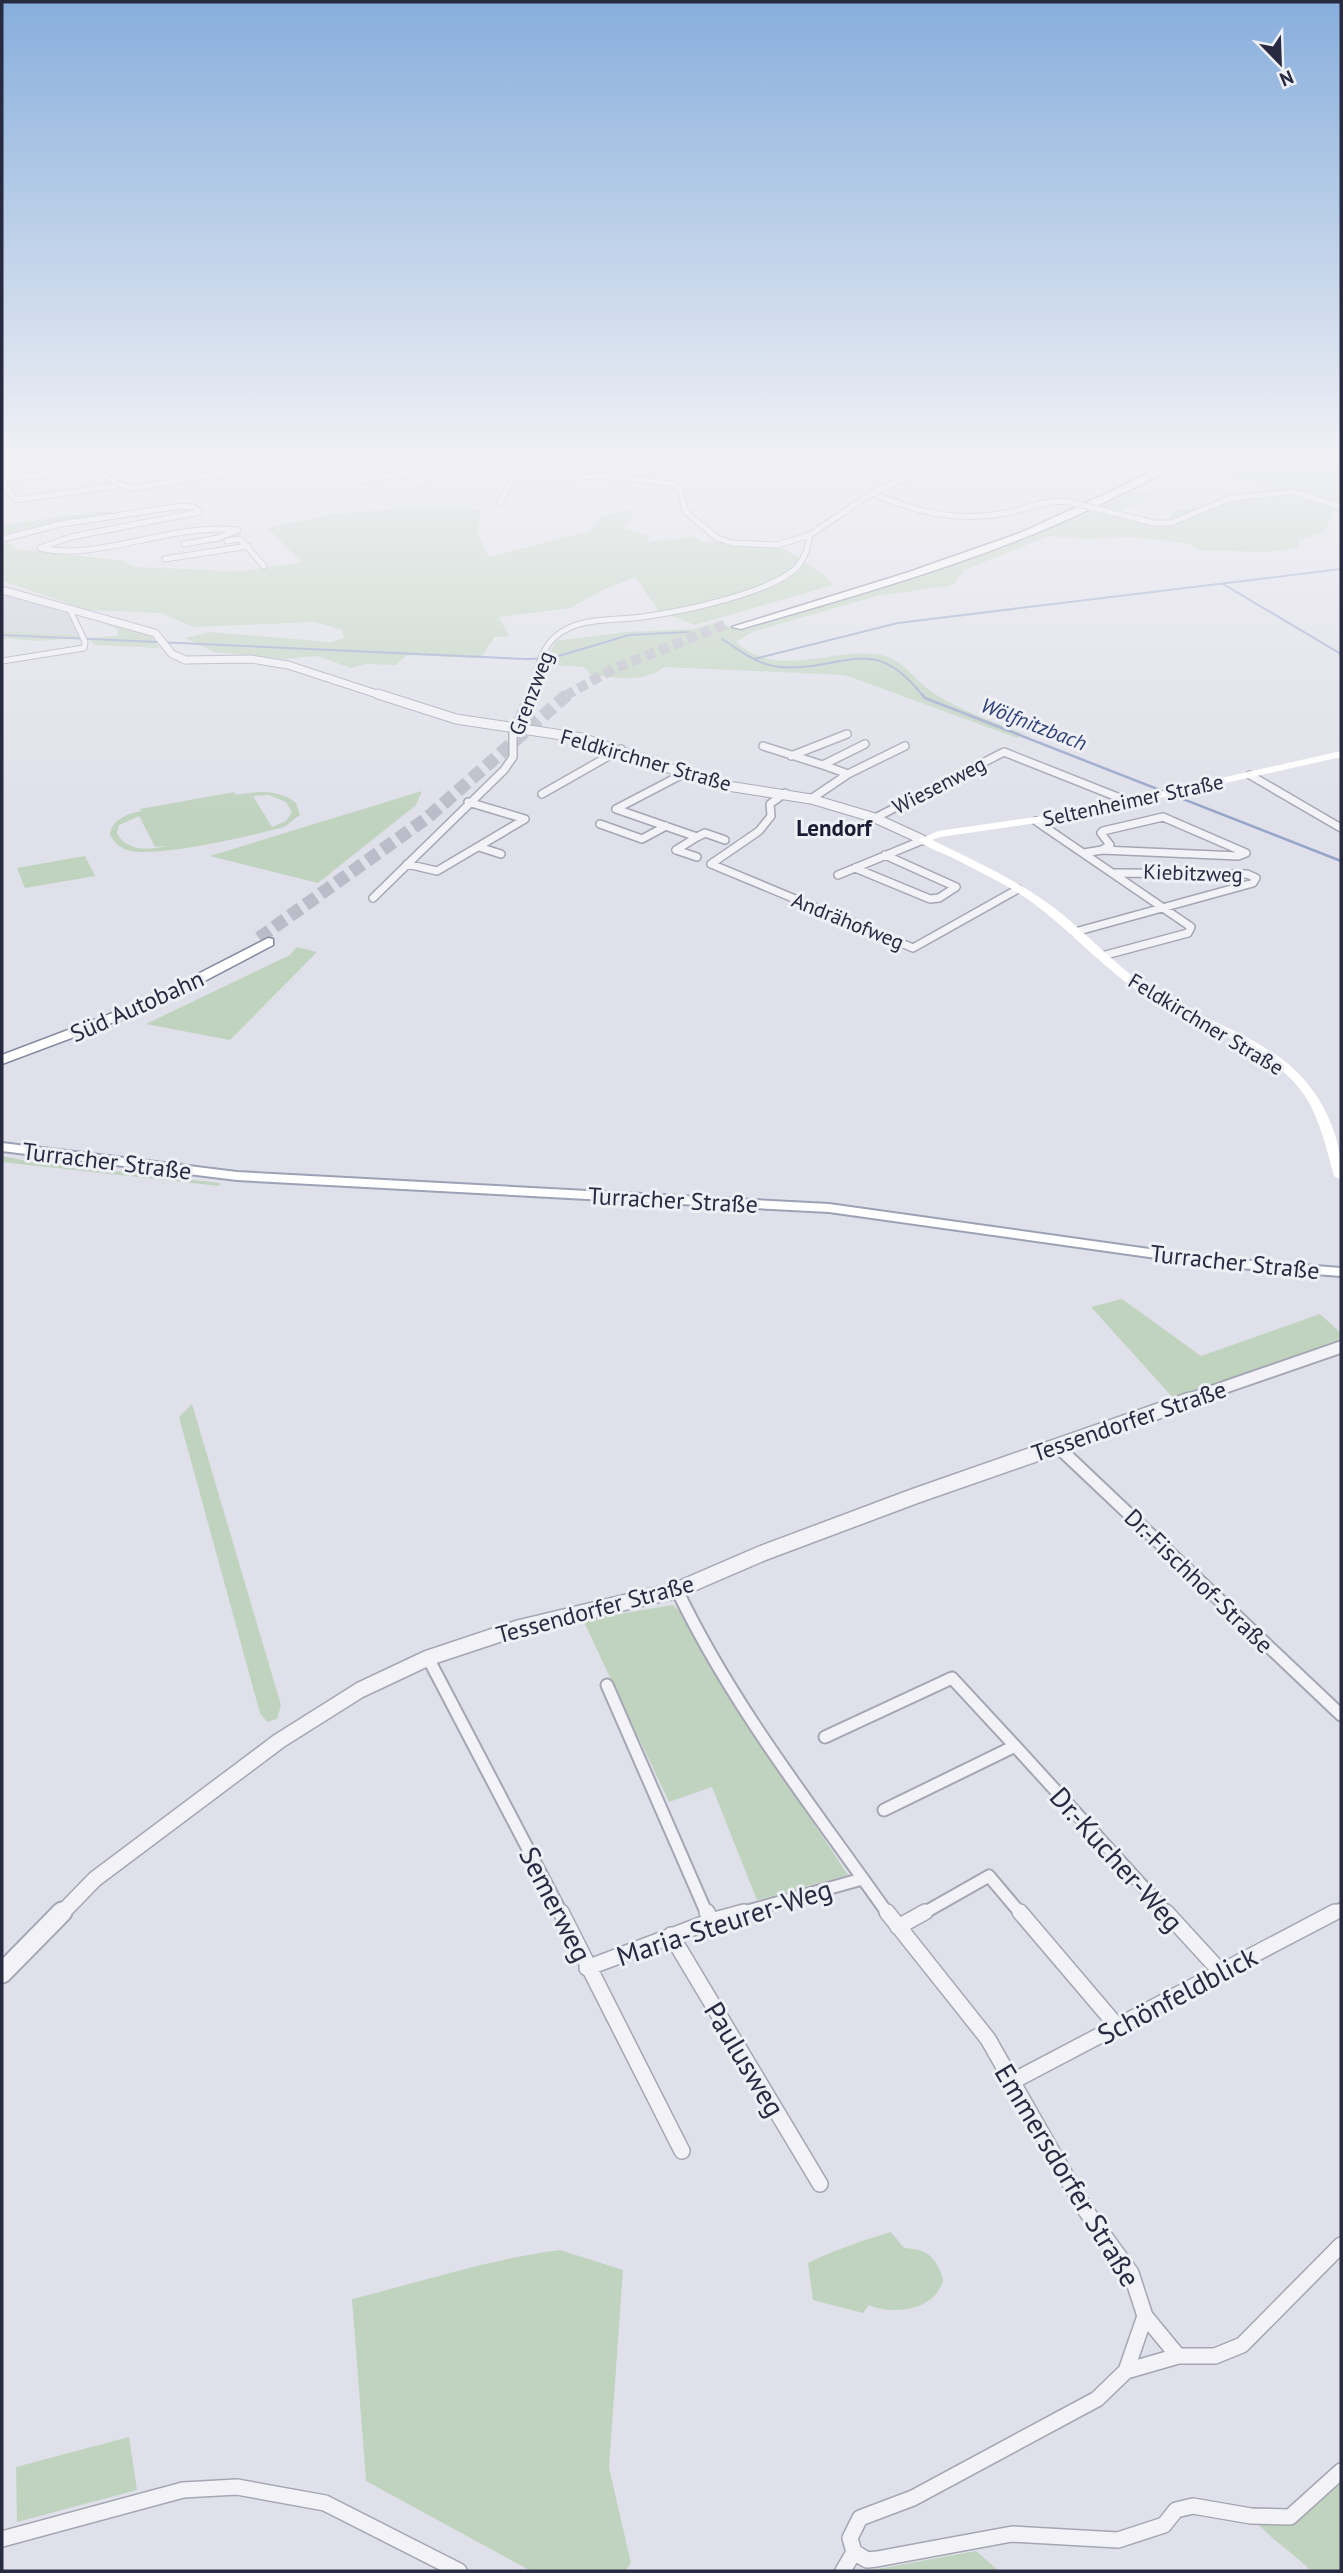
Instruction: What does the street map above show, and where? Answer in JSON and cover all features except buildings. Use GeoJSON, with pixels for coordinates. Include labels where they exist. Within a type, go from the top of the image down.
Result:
{"type":"FeatureCollection","features":[{"type":"Feature","properties":{"kind":"highway"},"geometry":{"type":"LineString","coordinates":[[889,575],[733,625],[901,575]]}},
{"type":"Feature","properties":{"kind":"highway","name":"Süd Autobahn"},"geometry":{"type":"LineString","coordinates":[[2,1052],[145,997],[264,940],[152,1003],[2,1060]]}},
{"type":"Feature","properties":{"kind":"main road","name":"Seltenheimer Straße"},"geometry":{"type":"LineString","coordinates":[[923,839],[938,834],[1036,821],[1130,802],[1341,754]]}},
{"type":"Feature","properties":{"kind":"main road","name":"Feldkirchner Straße"},"geometry":{"type":"LineString","coordinates":[[923,839],[1018,889],[1149,993],[1260,1051],[1295,1078],[1318,1108],[1341,1176]]}},
{"type":"Feature","properties":{"kind":"main road","name":"Turracher Straße"},"geometry":{"type":"LineString","coordinates":[[2,1147],[237,1176],[829,1208],[912,1217],[1199,1262],[1262,1269],[1341,1272]]}},
{"type":"Feature","properties":{"kind":"street","name":"Grenzweg"},"geometry":{"type":"LineString","coordinates":[[373,898],[468,802],[504,771],[513,757],[510,748],[514,730],[532,693],[540,659],[555,636],[574,627],[644,617],[727,599],[783,575]]}},
{"type":"Feature","properties":{"kind":"street","name":"Feldkirchner Straße"},"geometry":{"type":"LineString","coordinates":[[2,590],[71,612],[150,632],[162,640],[177,657],[186,660],[251,659],[288,665],[443,715],[514,730],[573,737],[621,749],[715,784],[811,799],[875,818],[923,839]]}},
{"type":"Feature","properties":{"kind":"street"},"geometry":{"type":"LineString","coordinates":[[2,661],[84,648],[84,640],[71,612]]}},
{"type":"Feature","properties":{"kind":"street"},"geometry":{"type":"LineString","coordinates":[[791,756],[847,734]]}},
{"type":"Feature","properties":{"kind":"street"},"geometry":{"type":"LineString","coordinates":[[848,774],[823,765],[865,744]]}},
{"type":"Feature","properties":{"kind":"street"},"geometry":{"type":"LineString","coordinates":[[763,746],[829,767]]}},
{"type":"Feature","properties":{"kind":"street"},"geometry":{"type":"LineString","coordinates":[[811,799],[848,774],[905,746]]}},
{"type":"Feature","properties":{"kind":"street"},"geometry":{"type":"LineString","coordinates":[[542,794],[621,749]]}},
{"type":"Feature","properties":{"kind":"street","name":"Wiesenweg"},"geometry":{"type":"LineString","coordinates":[[875,818],[1004,752],[1130,802]]}},
{"type":"Feature","properties":{"kind":"street"},"geometry":{"type":"LineString","coordinates":[[683,774],[616,809],[697,837]]}},
{"type":"Feature","properties":{"kind":"street"},"geometry":{"type":"LineString","coordinates":[[1250,775],[1341,828]]}},
{"type":"Feature","properties":{"kind":"street","name":"Andrähofweg"},"geometry":{"type":"LineString","coordinates":[[785,793],[770,804],[771,816],[759,831],[711,864],[913,948],[1018,889]]}},
{"type":"Feature","properties":{"kind":"street"},"geometry":{"type":"LineString","coordinates":[[407,864],[436,871],[524,819],[468,802]]}},
{"type":"Feature","properties":{"kind":"street"},"geometry":{"type":"LineString","coordinates":[[1084,853],[1102,850],[1238,856],[1246,853],[1163,817],[1103,831],[1101,833],[1110,845],[1102,850]]}},
{"type":"Feature","properties":{"kind":"street"},"geometry":{"type":"LineString","coordinates":[[1036,821],[1165,906],[1192,930],[1101,956]]}},
{"type":"Feature","properties":{"kind":"street"},"geometry":{"type":"LineString","coordinates":[[600,824],[642,839],[666,826]]}},
{"type":"Feature","properties":{"kind":"street"},"geometry":{"type":"LineString","coordinates":[[697,857],[676,850],[705,833],[725,840]]}},
{"type":"Feature","properties":{"kind":"street"},"geometry":{"type":"LineString","coordinates":[[838,875],[923,839]]}},
{"type":"Feature","properties":{"kind":"street"},"geometry":{"type":"LineString","coordinates":[[479,847],[501,854]]}},
{"type":"Feature","properties":{"kind":"street"},"geometry":{"type":"LineString","coordinates":[[855,868],[927,898],[939,898],[956,887],[885,855]]}},
{"type":"Feature","properties":{"kind":"street","name":"Kiebitzweg"},"geometry":{"type":"LineString","coordinates":[[1115,873],[1233,874],[1256,878],[1253,883],[1165,906]]}},
{"type":"Feature","properties":{"kind":"street"},"geometry":{"type":"LineString","coordinates":[[1075,932],[1165,906]]}},
{"type":"Feature","properties":{"kind":"street","name":"Tessendorfer Straße"},"geometry":{"type":"LineString","coordinates":[[2,1973],[95,1879],[278,1741],[360,1690],[428,1658],[518,1628],[677,1590],[763,1553],[1341,1347]]}},
{"type":"Feature","properties":{"kind":"street","name":"Dr.-Fischhof-Straße"},"geometry":{"type":"LineString","coordinates":[[1057,1446],[1341,1716]]}},
{"type":"Feature","properties":{"kind":"street","name":"Emmersdorfer Straße"},"geometry":{"type":"LineString","coordinates":[[677,1590],[699,1636],[757,1730],[862,1879],[988,2039],[1084,2208],[1131,2273],[1145,2316],[1126,2371],[1097,2399],[913,2498],[860,2518],[850,2538],[854,2552]]}},
{"type":"Feature","properties":{"kind":"street","name":"Semerweg"},"geometry":{"type":"LineString","coordinates":[[428,1658],[484,1761],[682,2151]]}},
{"type":"Feature","properties":{"kind":"street","name":"Dr.-Kucher-Weg"},"geometry":{"type":"LineString","coordinates":[[825,1737],[952,1678],[1220,1972]]}},
{"type":"Feature","properties":{"kind":"street"},"geometry":{"type":"LineString","coordinates":[[607,1685],[661,1806],[681,1862],[711,1921]]}},
{"type":"Feature","properties":{"kind":"street"},"geometry":{"type":"LineString","coordinates":[[884,1810],[1015,1746]]}},
{"type":"Feature","properties":{"kind":"street"},"geometry":{"type":"LineString","coordinates":[[898,1927],[989,1876],[1117,2026]]}},
{"type":"Feature","properties":{"kind":"street","name":"Maria-Steurer-Weg"},"geometry":{"type":"LineString","coordinates":[[587,1968],[711,1921],[862,1879]]}},
{"type":"Feature","properties":{"kind":"street","name":"Schönfeldblick"},"geometry":{"type":"LineString","coordinates":[[1013,2081],[1341,1909]]}},
{"type":"Feature","properties":{"kind":"street","name":"Paulusweg"},"geometry":{"type":"LineString","coordinates":[[671,1935],[820,2183]]}},
{"type":"Feature","properties":{"kind":"street"},"geometry":{"type":"LineString","coordinates":[[1126,2371],[1178,2356],[1215,2356],[1242,2345],[1341,2245]]}},
{"type":"Feature","properties":{"kind":"street"},"geometry":{"type":"LineString","coordinates":[[1145,2316],[1178,2356]]}},
{"type":"Feature","properties":{"kind":"street"},"geometry":{"type":"LineString","coordinates":[[843,2571],[854,2552],[867,2560],[877,2559],[1022,2533],[1118,2540],[1164,2525],[1176,2510],[1193,2506],[1251,2516],[1290,2516],[1341,2471]]}},
{"type":"Feature","properties":{"kind":"street"},"geometry":{"type":"LineString","coordinates":[[2,2539],[183,2490],[237,2487],[325,2503],[459,2571]]}},
{"type":"Feature","properties":{"kind":"shaded area"},"geometry":{"type":"Polygon","coordinates":[[[2,593],[68,614],[77,635],[2,631],[2,593]]]}},
{"type":"Feature","properties":{"kind":"green space"},"geometry":{"type":"Polygon","coordinates":[[[825,575],[833,585],[695,625],[659,611],[635,577],[600,591],[570,608],[499,617],[509,636],[494,637],[481,658],[407,655],[396,665],[365,664],[351,668],[317,656],[285,659],[214,652],[185,638],[209,632],[331,642],[344,638],[342,630],[315,622],[193,627],[161,613],[88,610],[3,581],[2,577],[825,575]]]}},
{"type":"Feature","properties":{"kind":"green space"},"geometry":{"type":"Polygon","coordinates":[[[925,575],[960,575],[955,583],[948,586],[877,596],[752,632],[736,642],[752,653],[785,661],[856,654],[884,656],[900,664],[945,700],[1023,734],[1017,738],[845,675],[664,667],[647,676],[620,678],[591,675],[584,667],[543,664],[556,641],[625,632],[693,629],[717,622],[741,631],[925,575]]]}},
{"type":"Feature","properties":{"kind":"green space"},"geometry":{"type":"Polygon","coordinates":[[[103,623],[151,636],[160,648],[94,645],[88,638],[118,636],[118,630],[103,623]]]}},
{"type":"Feature","properties":{"kind":"green space"},"geometry":{"type":"Polygon","coordinates":[[[2,631],[77,635],[79,638],[37,641],[2,638],[2,631]]]}},
{"type":"Feature","properties":{"kind":"green space"},"geometry":{"type":"Polygon","coordinates":[[[422,791],[416,805],[318,883],[210,856],[422,791]]]}},
{"type":"Feature","properties":{"kind":"green space"},"geometry":{"type":"Polygon","coordinates":[[[234,792],[236,795],[267,792],[289,798],[296,803],[300,815],[284,827],[229,840],[163,851],[131,851],[114,841],[110,835],[111,830],[121,819],[141,811],[140,809],[234,792]],[[269,795],[253,796],[272,827],[286,821],[292,812],[286,802],[269,795]],[[139,816],[119,825],[117,833],[121,839],[132,847],[153,848],[167,846],[155,847],[139,816]]]}},
{"type":"Feature","properties":{"kind":"green space"},"geometry":{"type":"Polygon","coordinates":[[[85,856],[95,876],[25,888],[17,868],[85,856]]]}},
{"type":"Feature","properties":{"kind":"green space"},"geometry":{"type":"Polygon","coordinates":[[[297,947],[317,952],[230,1040],[146,1024],[290,955],[297,947]]]}},
{"type":"Feature","properties":{"kind":"green space"},"geometry":{"type":"Polygon","coordinates":[[[2,1156],[220,1183],[219,1186],[2,1162],[2,1156]]]}},
{"type":"Feature","properties":{"kind":"green space"},"geometry":{"type":"Polygon","coordinates":[[[1122,1299],[1201,1356],[1320,1314],[1341,1333],[1341,1339],[1175,1400],[1091,1307],[1122,1299]]]}},
{"type":"Feature","properties":{"kind":"green space"},"geometry":{"type":"Polygon","coordinates":[[[192,1404],[281,1705],[277,1719],[267,1722],[260,1713],[179,1417],[192,1404]]]}},
{"type":"Feature","properties":{"kind":"green space"},"geometry":{"type":"Polygon","coordinates":[[[673,1605],[680,1612],[708,1664],[848,1875],[757,1900],[712,1787],[669,1802],[583,1620],[673,1605]]]}},
{"type":"Feature","properties":{"kind":"green space"},"geometry":{"type":"Polygon","coordinates":[[[891,2232],[904,2248],[925,2252],[938,2265],[943,2280],[932,2298],[923,2304],[901,2310],[869,2305],[863,2313],[813,2300],[808,2263],[839,2249],[891,2232]]]}},
{"type":"Feature","properties":{"kind":"green space"},"geometry":{"type":"Polygon","coordinates":[[[560,2250],[623,2270],[609,2468],[631,2563],[625,2571],[531,2571],[366,2481],[352,2299],[481,2265],[560,2250]]]}},
{"type":"Feature","properties":{"kind":"green space"},"geometry":{"type":"Polygon","coordinates":[[[129,2437],[137,2490],[17,2522],[16,2467],[129,2437]]]}},
{"type":"Feature","properties":{"kind":"green space"},"geometry":{"type":"Polygon","coordinates":[[[1341,2471],[1341,2571],[1311,2571],[1251,2516],[1279,2513],[1301,2504],[1341,2471]]]}},
{"type":"Feature","properties":{"kind":"green space"},"geometry":{"type":"Polygon","coordinates":[[[976,2551],[999,2571],[871,2571],[872,2570],[976,2551]]]}},
{"type":"Feature","properties":{"kind":"waterway"},"geometry":{"type":"LineString","coordinates":[[755,659],[898,623],[1291,575]]}},
{"type":"Feature","properties":{"kind":"waterway"},"geometry":{"type":"LineString","coordinates":[[1223,584],[1341,654]]}},
{"type":"Feature","properties":{"kind":"waterway","name":"Wölfnitzbach"},"geometry":{"type":"LineString","coordinates":[[2,635],[527,659],[552,658],[629,635],[689,632]]}},
{"type":"Feature","properties":{"kind":"waterway","name":"Wölfnitzbach"},"geometry":{"type":"LineString","coordinates":[[722,639],[755,659]]}},
{"type":"Feature","properties":{"kind":"waterway","name":"Wölfnitzbach"},"geometry":{"type":"LineString","coordinates":[[755,659],[780,667],[872,659],[888,664],[905,676],[923,696]]}},
{"type":"Feature","properties":{"kind":"waterway","name":"Wölfnitzbach"},"geometry":{"type":"LineString","coordinates":[[922,694],[925,698],[1341,861]]}},
{"type":"Feature","properties":{"kind":"tunnel"},"geometry":{"type":"LineString","coordinates":[[567,695],[615,668],[729,623]]}},
{"type":"Feature","properties":{"kind":"tunnel"},"geometry":{"type":"LineString","coordinates":[[259,938],[427,818],[567,695]]}},
{"type":"Feature","properties":{"kind":"district","name":"Lendorf"},"geometry":{"type":"Point","coordinates":[834,827]}}]}
